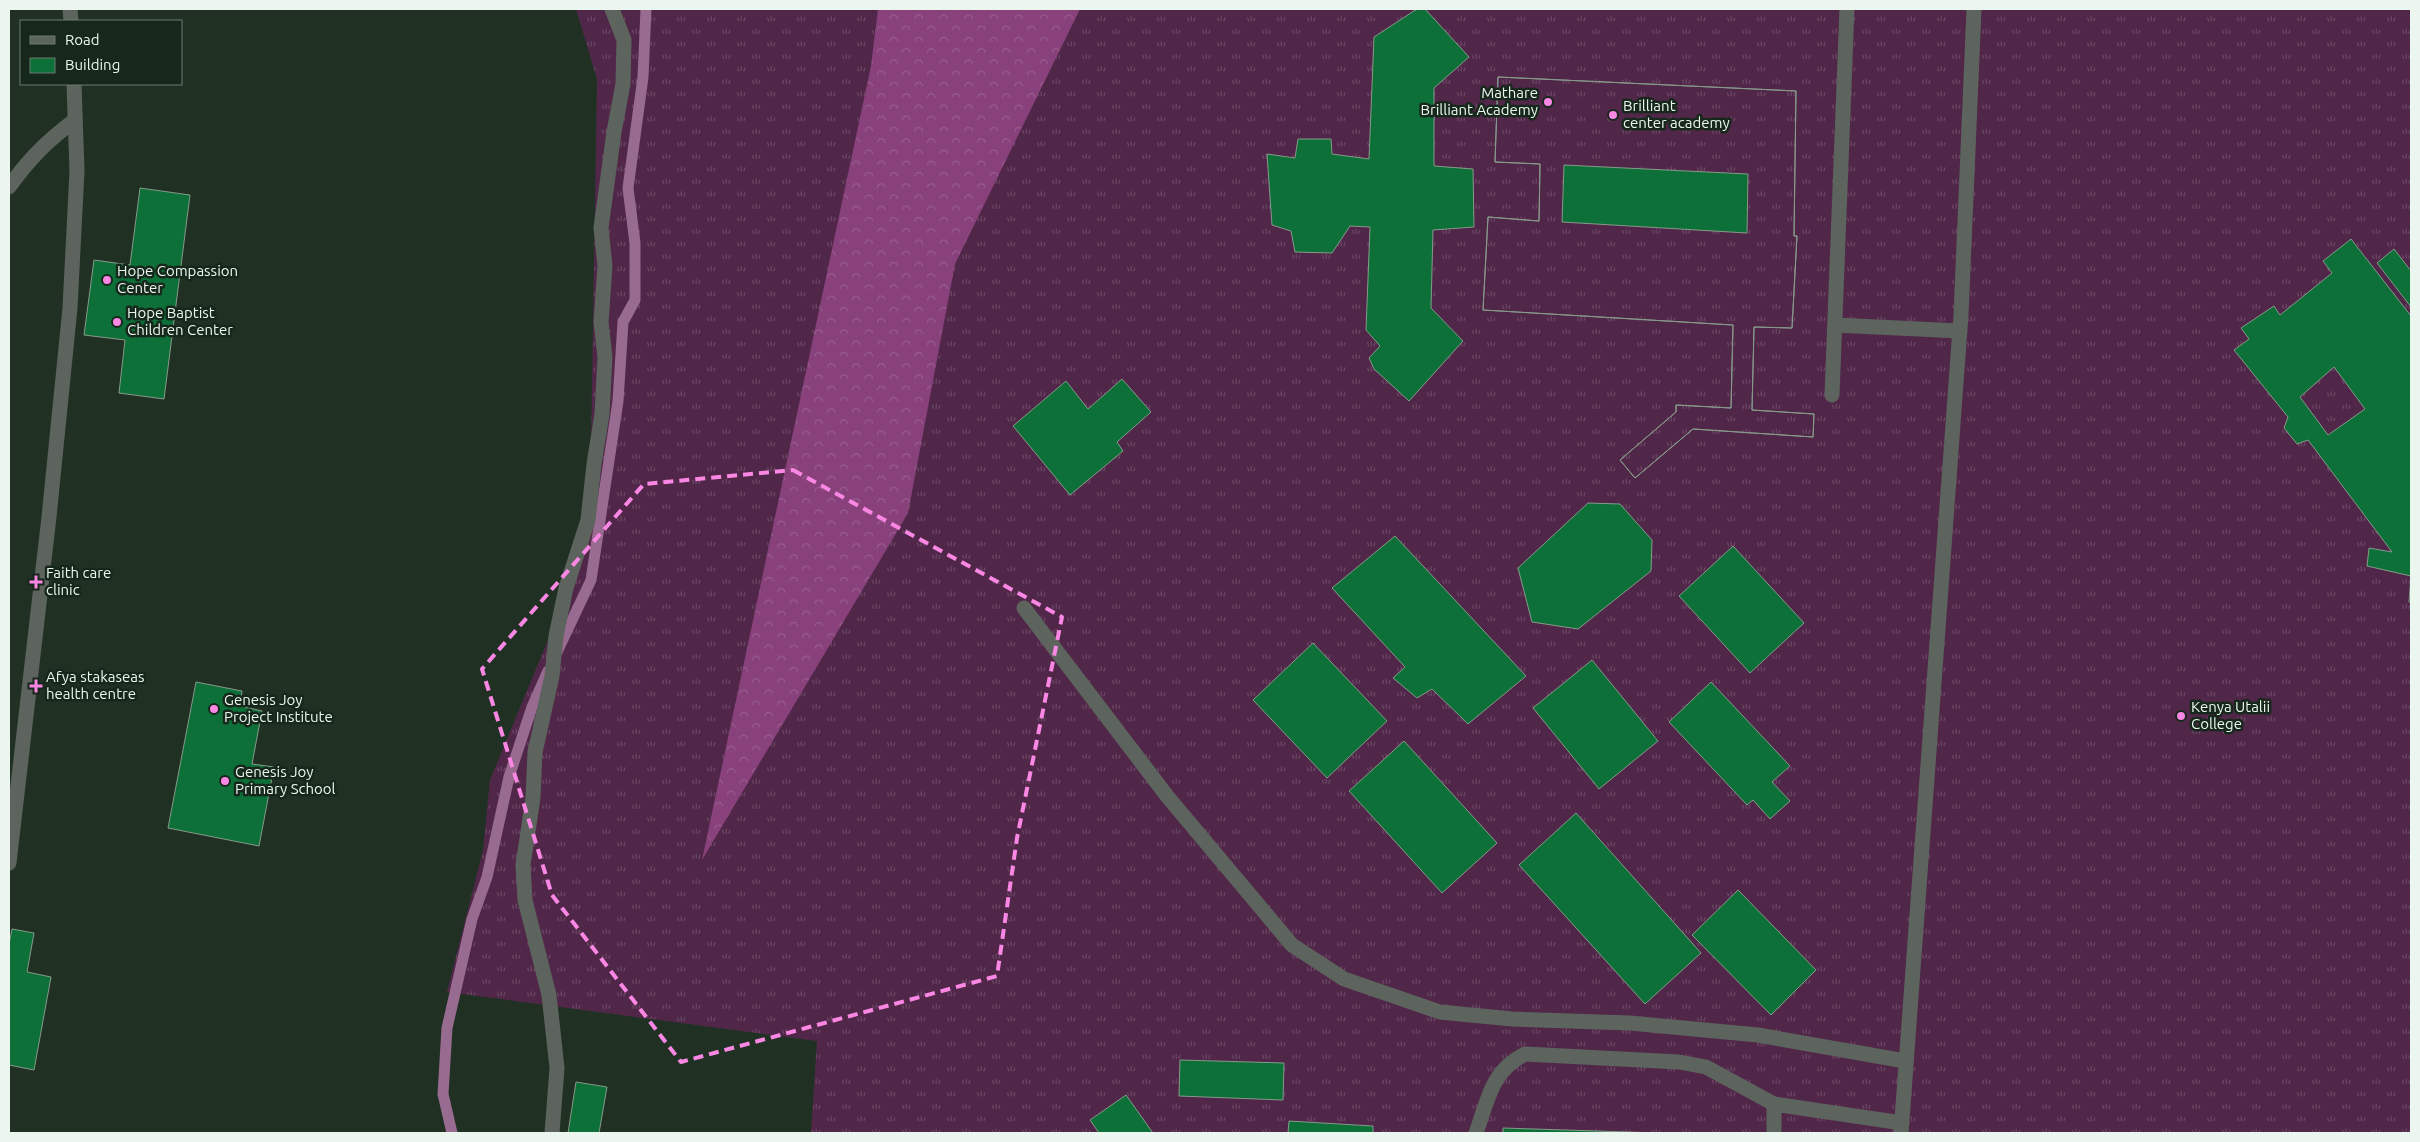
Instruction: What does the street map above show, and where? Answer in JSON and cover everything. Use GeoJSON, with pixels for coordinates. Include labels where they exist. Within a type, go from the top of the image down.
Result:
{"type":"FeatureCollection","features":[{"type":"Feature","properties":{"kind":"street"},"geometry":{"type":"LineString","coordinates":[[552,1133],[557,1068],[549,995],[525,900],[524,865],[533,798],[535,752],[552,676],[556,636],[566,588],[588,520],[602,414],[605,357],[601,322],[605,266],[601,228],[623,84],[624,40],[612,9]]}},
{"type":"Feature","properties":{"kind":"street"},"geometry":{"type":"LineString","coordinates":[[1832,395],[1847,9]]}},
{"type":"Feature","properties":{"kind":"street"},"geometry":{"type":"LineString","coordinates":[[1476,1133],[1495,1081],[1508,1062],[1525,1054],[1679,1062],[1706,1067],[1774,1104],[1901,1128],[1960,331],[1974,9]]}},
{"type":"Feature","properties":{"kind":"street"},"geometry":{"type":"LineString","coordinates":[[9,863],[64,372],[77,171],[74,85]]}},
{"type":"Feature","properties":{"kind":"street"},"geometry":{"type":"LineString","coordinates":[[9,187],[29,159],[49,139],[75,120]]}},
{"type":"Feature","properties":{"kind":"street"},"geometry":{"type":"LineString","coordinates":[[1836,325],[1960,331]]}},
{"type":"Feature","properties":{"kind":"street"},"geometry":{"type":"LineString","coordinates":[[1024,608],[1168,796],[1292,945],[1344,979],[1440,1012],[1512,1019],[1630,1022],[1758,1036],[1905,1062]]}},
{"type":"Feature","properties":{"kind":"street"},"geometry":{"type":"LineString","coordinates":[[1774,1104],[1774,1133]]}},
{"type":"Feature","properties":{"kind":"highlighted area"},"geometry":{"type":"Polygon","coordinates":[[[793,470],[1062,617],[1017,838],[997,976],[681,1062],[552,895],[482,669],[644,484],[793,470]]]}},
{"type":"Feature","properties":{"kind":"green space"},"geometry":{"type":"Polygon","coordinates":[[[576,9],[2411,9],[2411,1133],[811,1133],[817,1041],[447,992],[483,850],[490,780],[575,575],[591,451],[597,79],[576,9]]]}},
{"type":"Feature","properties":{"kind":"green space"},"geometry":{"type":"Polygon","coordinates":[[[878,9],[1080,9],[955,264],[908,513],[702,860],[871,66],[878,9]]]}},
{"type":"Feature","properties":{"kind":"building"},"geometry":{"type":"Polygon","coordinates":[[[1417,9],[1425,9],[1469,57],[1434,88],[1434,166],[1473,169],[1474,227],[1433,230],[1431,308],[1463,341],[1409,401],[1374,369],[1369,358],[1380,346],[1366,330],[1370,227],[1350,226],[1332,253],[1295,252],[1291,231],[1272,225],[1267,154],[1295,158],[1298,139],[1331,139],[1332,154],[1369,159],[1374,37],[1417,9]]]}},
{"type":"Feature","properties":{"kind":"building"},"geometry":{"type":"Polygon","coordinates":[[[1498,77],[1796,91],[1794,236],[1797,236],[1792,328],[1754,327],[1752,410],[1814,414],[1813,437],[1693,429],[1635,478],[1620,460],[1676,412],[1676,405],[1731,408],[1733,325],[1483,310],[1488,217],[1539,221],[1540,164],[1495,162],[1498,77]],[[1564,165],[1562,222],[1747,233],[1748,174],[1564,165]]]}},
{"type":"Feature","properties":{"kind":"building"},"geometry":{"type":"Polygon","coordinates":[[[1498,77],[1796,91],[1794,236],[1797,236],[1792,328],[1754,327],[1752,410],[1814,414],[1813,437],[1693,429],[1635,478],[1620,460],[1676,412],[1676,405],[1731,408],[1733,325],[1483,310],[1488,217],[1539,221],[1540,164],[1495,162],[1498,77]]]}},
{"type":"Feature","properties":{"kind":"building"},"geometry":{"type":"Polygon","coordinates":[[[140,188],[190,195],[164,399],[119,393],[125,340],[84,335],[94,260],[130,265],[140,188]]]}},
{"type":"Feature","properties":{"kind":"building"},"geometry":{"type":"Polygon","coordinates":[[[2351,239],[2411,316],[2411,576],[2367,566],[2369,548],[2392,552],[2308,440],[2297,444],[2284,428],[2288,417],[2234,350],[2249,339],[2241,328],[2274,306],[2280,315],[2332,273],[2323,261],[2351,239]],[[2334,367],[2300,397],[2328,435],[2365,409],[2334,367]]]}},
{"type":"Feature","properties":{"kind":"building"},"geometry":{"type":"Polygon","coordinates":[[[2394,249],[2411,271],[2411,307],[2377,263],[2394,249]]]}},
{"type":"Feature","properties":{"kind":"building"},"geometry":{"type":"Polygon","coordinates":[[[1122,379],[1151,412],[1117,442],[1123,451],[1070,495],[1013,426],[1066,381],[1088,409],[1122,379]]]}},
{"type":"Feature","properties":{"kind":"building"},"geometry":{"type":"Polygon","coordinates":[[[1588,503],[1620,504],[1652,540],[1651,571],[1578,629],[1532,622],[1518,568],[1588,503]]]}},
{"type":"Feature","properties":{"kind":"building"},"geometry":{"type":"Polygon","coordinates":[[[1395,536],[1526,676],[1468,724],[1432,689],[1417,698],[1393,678],[1405,667],[1332,588],[1395,536]]]}},
{"type":"Feature","properties":{"kind":"building"},"geometry":{"type":"Polygon","coordinates":[[[1733,546],[1804,623],[1750,673],[1679,596],[1733,546]]]}},
{"type":"Feature","properties":{"kind":"building"},"geometry":{"type":"Polygon","coordinates":[[[2411,576],[2411,603],[2409,602],[2411,576]]]}},
{"type":"Feature","properties":{"kind":"building"},"geometry":{"type":"Polygon","coordinates":[[[1313,643],[1387,721],[1327,778],[1253,700],[1313,643]]]}},
{"type":"Feature","properties":{"kind":"building"},"geometry":{"type":"Polygon","coordinates":[[[1592,660],[1658,741],[1599,789],[1533,708],[1592,660]]]}},
{"type":"Feature","properties":{"kind":"building"},"geometry":{"type":"Polygon","coordinates":[[[196,682],[242,691],[240,706],[262,711],[252,764],[274,767],[259,846],[168,828],[196,682]]]}},
{"type":"Feature","properties":{"kind":"building"},"geometry":{"type":"Polygon","coordinates":[[[1711,682],[1790,766],[1772,782],[1790,801],[1770,819],[1753,800],[1747,805],[1669,722],[1711,682]]]}},
{"type":"Feature","properties":{"kind":"building"},"geometry":{"type":"Polygon","coordinates":[[[1404,741],[1497,843],[1442,893],[1349,791],[1404,741]]]}},
{"type":"Feature","properties":{"kind":"building"},"geometry":{"type":"Polygon","coordinates":[[[1576,813],[1701,953],[1645,1004],[1519,865],[1576,813]]]}},
{"type":"Feature","properties":{"kind":"building"},"geometry":{"type":"Polygon","coordinates":[[[1738,890],[1816,970],[1771,1015],[1692,935],[1738,890]]]}},
{"type":"Feature","properties":{"kind":"building"},"geometry":{"type":"Polygon","coordinates":[[[12,929],[34,933],[27,972],[51,977],[34,1070],[9,1065],[9,944],[12,929]]]}},
{"type":"Feature","properties":{"kind":"building"},"geometry":{"type":"Polygon","coordinates":[[[1180,1060],[1284,1063],[1283,1100],[1179,1096],[1180,1060]]]}},
{"type":"Feature","properties":{"kind":"building"},"geometry":{"type":"Polygon","coordinates":[[[576,1082],[607,1087],[599,1133],[568,1133],[576,1082]]]}},
{"type":"Feature","properties":{"kind":"building"},"geometry":{"type":"Polygon","coordinates":[[[1126,1095],[1153,1133],[1099,1133],[1090,1120],[1126,1095]]]}},
{"type":"Feature","properties":{"kind":"building"},"geometry":{"type":"Polygon","coordinates":[[[1289,1121],[1373,1126],[1373,1133],[1288,1133],[1289,1121]]]}},
{"type":"Feature","properties":{"kind":"building"},"geometry":{"type":"Polygon","coordinates":[[[1503,1128],[1659,1133],[1503,1133],[1503,1128]]]}},
{"type":"Feature","properties":{"kind":"waterway"},"geometry":{"type":"LineString","coordinates":[[557,652],[591,580],[618,401],[623,322],[635,300],[635,243],[628,188],[643,77],[646,9]]}},
{"type":"Feature","properties":{"kind":"waterway"},"geometry":{"type":"LineString","coordinates":[[452,1133],[443,1094],[447,1028],[472,919],[487,877],[509,777],[532,707],[548,671]]}},
{"type":"Feature","properties":{"kind":"place","name":"Mathare Brilliant Academy"},"geometry":{"type":"Point","coordinates":[1548,102]}},
{"type":"Feature","properties":{"kind":"place","name":"Brilliant center academy"},"geometry":{"type":"Point","coordinates":[1613,115]}},
{"type":"Feature","properties":{"kind":"place","name":"Hope Compassion Center"},"geometry":{"type":"Point","coordinates":[107,280]}},
{"type":"Feature","properties":{"kind":"place","name":"Hope Baptist Children Center"},"geometry":{"type":"Point","coordinates":[117,322]}},
{"type":"Feature","properties":{"kind":"place","name":"Faith care clinic"},"geometry":{"type":"Point","coordinates":[36,582]}},
{"type":"Feature","properties":{"kind":"place","name":"Afya stakaseas health centre"},"geometry":{"type":"Point","coordinates":[36,686]}},
{"type":"Feature","properties":{"kind":"place","name":"Genesis Joy Project Institute"},"geometry":{"type":"Point","coordinates":[214,709]}},
{"type":"Feature","properties":{"kind":"place","name":"Kenya Utalii College"},"geometry":{"type":"Point","coordinates":[2181,716]}},
{"type":"Feature","properties":{"kind":"place","name":"Genesis Joy Primary School"},"geometry":{"type":"Point","coordinates":[225,781]}}]}
